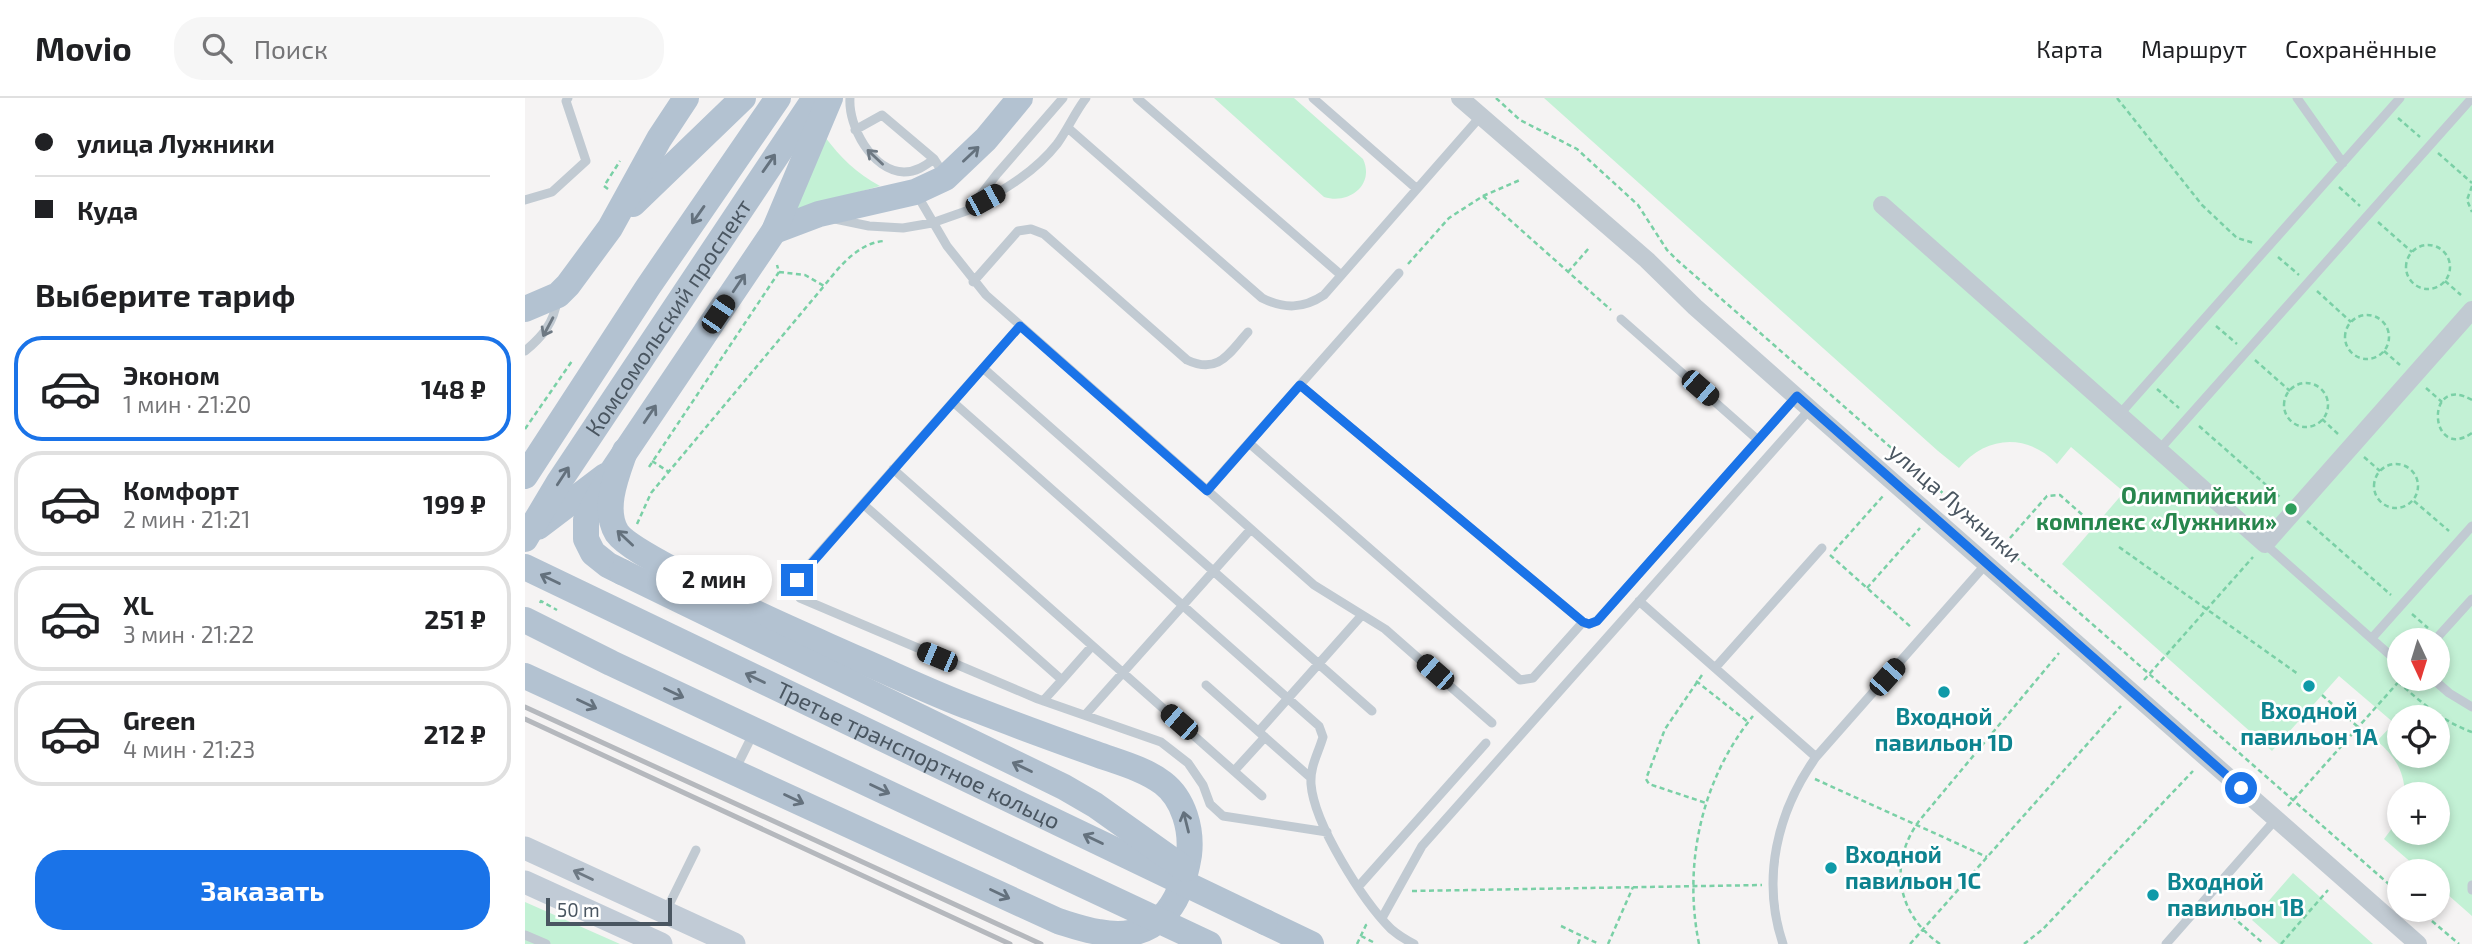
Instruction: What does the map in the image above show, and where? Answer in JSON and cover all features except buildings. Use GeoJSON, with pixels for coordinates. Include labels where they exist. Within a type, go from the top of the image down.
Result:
{"type":"FeatureCollection","features":[{"type":"Feature","properties":{"kind":"main road"},"geometry":{"type":"LineString","coordinates":[[525,309],[558,295],[568,285],[610,228],[659,139],[686,98]]}},
{"type":"Feature","properties":{"kind":"main road"},"geometry":{"type":"LineString","coordinates":[[610,228],[743,98]]}},
{"type":"Feature","properties":{"kind":"main road","name":"Комсомольский проспект"},"geometry":{"type":"LineString","coordinates":[[525,476],[648,287],[778,98]]}},
{"type":"Feature","properties":{"kind":"main road","name":"Комсомольский проспект"},"geometry":{"type":"LineString","coordinates":[[526,537],[604,413],[815,98]]}},
{"type":"Feature","properties":{"kind":"main road"},"geometry":{"type":"LineString","coordinates":[[830,98],[773,231],[619,461],[586,520],[586,539],[593,553],[622,572],[1064,787],[1095,805],[1265,922]]}},
{"type":"Feature","properties":{"kind":"main road"},"geometry":{"type":"LineString","coordinates":[[773,231],[820,214],[915,192],[939,168],[986,139],[1020,98]]}},
{"type":"Feature","properties":{"kind":"main road"},"geometry":{"type":"LineString","coordinates":[[526,537],[619,461]]}},
{"type":"Feature","properties":{"kind":"main road"},"geometry":{"type":"LineString","coordinates":[[525,676],[1058,921],[1100,933],[1132,933],[1157,923],[1175,904],[1189,852],[1189,834],[1184,811],[1165,784],[1151,775],[1113,760],[962,705],[774,622],[725,599],[642,552],[617,533],[611,489],[619,461]]}},
{"type":"Feature","properties":{"kind":"main road","name":"Третье транспортное кольцо"},"geometry":{"type":"LineString","coordinates":[[525,568],[1311,944]]}},
{"type":"Feature","properties":{"kind":"main road","name":"Третье транспортное кольцо"},"geometry":{"type":"LineString","coordinates":[[525,620],[1209,944]]}},
{"type":"Feature","properties":{"kind":"main road"},"geometry":{"type":"LineString","coordinates":[[525,630],[611,663]]}},
{"type":"Feature","properties":{"kind":"main road"},"geometry":{"type":"LineString","coordinates":[[525,848],[734,944]]}},
{"type":"Feature","properties":{"kind":"main road"},"geometry":{"type":"LineString","coordinates":[[525,882],[661,944]]}},
{"type":"Feature","properties":{"kind":"street","name":"улица Лужники"},"geometry":{"type":"LineString","coordinates":[[1460,98],[1647,260],[1695,307],[2418,944]]}},
{"type":"Feature","properties":{"kind":"street"},"geometry":{"type":"LineString","coordinates":[[1882,205],[2265,544],[2467,303]]}},
{"type":"Feature","properties":{"kind":"lane"},"geometry":{"type":"LineString","coordinates":[[525,200],[552,192],[586,161],[566,101],[568,98]]}},
{"type":"Feature","properties":{"kind":"lane"},"geometry":{"type":"LineString","coordinates":[[850,98],[855,130],[867,150],[886,167],[903,172],[939,168]]}},
{"type":"Feature","properties":{"kind":"lane"},"geometry":{"type":"LineString","coordinates":[[969,210],[996,174],[1063,98]]}},
{"type":"Feature","properties":{"kind":"lane"},"geometry":{"type":"LineString","coordinates":[[820,214],[869,226],[903,228],[932,223],[969,210],[1033,169],[1055,147],[1087,98]]}},
{"type":"Feature","properties":{"kind":"lane"},"geometry":{"type":"LineString","coordinates":[[1137,98],[1341,275]]}},
{"type":"Feature","properties":{"kind":"lane"},"geometry":{"type":"LineString","coordinates":[[1313,98],[1417,189]]}},
{"type":"Feature","properties":{"kind":"lane"},"geometry":{"type":"LineString","coordinates":[[2297,98],[2343,163]]}},
{"type":"Feature","properties":{"kind":"lane"},"geometry":{"type":"LineString","coordinates":[[2119,415],[2400,98]]}},
{"type":"Feature","properties":{"kind":"lane"},"geometry":{"type":"LineString","coordinates":[[2159,450],[2472,98]]}},
{"type":"Feature","properties":{"kind":"lane"},"geometry":{"type":"LineString","coordinates":[[855,130],[882,115],[939,168]]}},
{"type":"Feature","properties":{"kind":"lane"},"geometry":{"type":"LineString","coordinates":[[1068,128],[1262,298],[1274,304],[1300,306],[1324,295],[1480,117]]}},
{"type":"Feature","properties":{"kind":"lane"},"geometry":{"type":"LineString","coordinates":[[915,192],[932,223],[974,282],[1020,326],[1314,585],[1385,629],[1492,723]]}},
{"type":"Feature","properties":{"kind":"lane"},"geometry":{"type":"LineString","coordinates":[[974,282],[1019,231],[1031,229],[1044,234],[1187,360],[1198,365],[1215,364],[1223,360],[1248,332]]}},
{"type":"Feature","properties":{"kind":"lane"},"geometry":{"type":"LineString","coordinates":[[1207,491],[1399,273]]}},
{"type":"Feature","properties":{"kind":"lane"},"geometry":{"type":"LineString","coordinates":[[525,351],[542,338],[555,312],[558,295]]}},
{"type":"Feature","properties":{"kind":"lane"},"geometry":{"type":"LineString","coordinates":[[1621,319],[1758,440]]}},
{"type":"Feature","properties":{"kind":"lane"},"geometry":{"type":"LineString","coordinates":[[1020,326],[800,574],[796,585],[800,598],[1043,701],[1161,742],[1176,751],[1195,771],[1209,804],[1223,816],[1327,832]]}},
{"type":"Feature","properties":{"kind":"lane"},"geometry":{"type":"LineString","coordinates":[[983,368],[1373,711]]}},
{"type":"Feature","properties":{"kind":"lane"},"geometry":{"type":"LineString","coordinates":[[1300,385],[1583,622],[1589,624],[1597,621],[1758,440],[1804,403]]}},
{"type":"Feature","properties":{"kind":"lane"},"geometry":{"type":"LineString","coordinates":[[953,402],[1323,732],[1322,742],[1312,765],[1311,778],[1316,806],[1327,832],[1358,887],[1382,918],[1394,932],[1414,944]]}},
{"type":"Feature","properties":{"kind":"lane"},"geometry":{"type":"LineString","coordinates":[[1382,918],[1422,846],[1639,601],[1804,403]]}},
{"type":"Feature","properties":{"kind":"lane"},"geometry":{"type":"LineString","coordinates":[[1249,443],[1520,680],[1533,678],[1583,622]]}},
{"type":"Feature","properties":{"kind":"lane"},"geometry":{"type":"LineString","coordinates":[[893,469],[1262,796]]}},
{"type":"Feature","properties":{"kind":"lane"},"geometry":{"type":"LineString","coordinates":[[863,504],[1062,680]]}},
{"type":"Feature","properties":{"kind":"lane"},"geometry":{"type":"LineString","coordinates":[[2372,638],[2472,526]]}},
{"type":"Feature","properties":{"kind":"lane"},"geometry":{"type":"LineString","coordinates":[[1086,714],[1251,529]]}},
{"type":"Feature","properties":{"kind":"lane"},"geometry":{"type":"LineString","coordinates":[[2265,544],[2387,652]]}},
{"type":"Feature","properties":{"kind":"lane"},"geometry":{"type":"LineString","coordinates":[[1713,666],[1822,548]]}},
{"type":"Feature","properties":{"kind":"lane"},"geometry":{"type":"LineString","coordinates":[[1783,944],[1775,911],[1773,860],[1789,801],[1816,757],[1987,563]]}},
{"type":"Feature","properties":{"kind":"lane"},"geometry":{"type":"LineString","coordinates":[[2446,628],[2472,599]]}},
{"type":"Feature","properties":{"kind":"lane"},"geometry":{"type":"LineString","coordinates":[[1639,601],[1816,757]]}},
{"type":"Feature","properties":{"kind":"lane"},"geometry":{"type":"LineString","coordinates":[[1234,771],[1288,698],[1362,615]]}},
{"type":"Feature","properties":{"kind":"lane"},"geometry":{"type":"LineString","coordinates":[[1043,701],[1093,646]]}},
{"type":"Feature","properties":{"kind":"lane"},"geometry":{"type":"LineString","coordinates":[[1206,685],[1311,778]]}},
{"type":"Feature","properties":{"kind":"lane"},"geometry":{"type":"LineString","coordinates":[[2448,691],[2472,706]]}},
{"type":"Feature","properties":{"kind":"lane"},"geometry":{"type":"LineString","coordinates":[[739,762],[758,724]]}},
{"type":"Feature","properties":{"kind":"lane"},"geometry":{"type":"LineString","coordinates":[[1358,887],[1486,743]]}},
{"type":"Feature","properties":{"kind":"lane"},"geometry":{"type":"LineString","coordinates":[[2166,944],[2276,819]]}},
{"type":"Feature","properties":{"kind":"lane"},"geometry":{"type":"LineString","coordinates":[[665,912],[696,850]]}},
{"type":"Feature","properties":{"kind":"lane"},"geometry":{"type":"LineString","coordinates":[[525,934],[546,944]]}},
{"type":"Feature","properties":{"kind":"path"},"geometry":{"type":"LineString","coordinates":[[1496,98],[1520,120],[1577,149],[1638,205],[1667,250],[1677,260],[2387,883]]}},
{"type":"Feature","properties":{"kind":"path"},"geometry":{"type":"LineString","coordinates":[[2117,98],[2213,216],[2237,238],[2267,247]]}},
{"type":"Feature","properties":{"kind":"path"},"geometry":{"type":"LineString","coordinates":[[1399,273],[1449,218],[1483,196],[1520,180]]}},
{"type":"Feature","properties":{"kind":"path"},"geometry":{"type":"LineString","coordinates":[[2472,186],[2467,200],[2472,212]]}},
{"type":"Feature","properties":{"kind":"path"},"geometry":{"type":"LineString","coordinates":[[1483,196],[1621,319]]}},
{"type":"Feature","properties":{"kind":"path"},"geometry":{"type":"LineString","coordinates":[[636,526],[651,493],[824,286],[837,266],[870,242],[901,239],[903,228]]}},
{"type":"Feature","properties":{"kind":"path"},"geometry":{"type":"LineString","coordinates":[[2427,245],[2443,251],[2450,266],[2445,281],[2430,289],[2414,284],[2406,268],[2412,252],[2427,245]]}},
{"type":"Feature","properties":{"kind":"path"},"geometry":{"type":"LineString","coordinates":[[1568,272],[1589,248]]}},
{"type":"Feature","properties":{"kind":"path"},"geometry":{"type":"LineString","coordinates":[[649,467],[779,272],[777,261]]}},
{"type":"Feature","properties":{"kind":"path"},"geometry":{"type":"LineString","coordinates":[[779,272],[805,275],[824,286]]}},
{"type":"Feature","properties":{"kind":"path"},"geometry":{"type":"LineString","coordinates":[[2445,281],[2467,303]]}},
{"type":"Feature","properties":{"kind":"path"},"geometry":{"type":"LineString","coordinates":[[2366,315],[2382,320],[2389,335],[2384,351],[2369,358],[2353,353],[2346,338],[2351,322],[2366,315]]}},
{"type":"Feature","properties":{"kind":"path"},"geometry":{"type":"LineString","coordinates":[[2305,384],[2320,389],[2327,404],[2322,419],[2307,427],[2291,422],[2284,406],[2290,391],[2305,384]]}},
{"type":"Feature","properties":{"kind":"path"},"geometry":{"type":"LineString","coordinates":[[2472,400],[2457,395],[2449,397],[2442,402],[2436,418],[2444,433],[2451,438],[2460,439],[2472,433]]}},
{"type":"Feature","properties":{"kind":"path"},"geometry":{"type":"LineString","coordinates":[[652,461],[669,472]]}},
{"type":"Feature","properties":{"kind":"path"},"geometry":{"type":"LineString","coordinates":[[2395,464],[2411,469],[2418,484],[2413,500],[2398,507],[2382,502],[2374,486],[2380,471],[2395,464]]}},
{"type":"Feature","properties":{"kind":"path"},"geometry":{"type":"LineString","coordinates":[[1830,555],[1885,493]]}},
{"type":"Feature","properties":{"kind":"path"},"geometry":{"type":"LineString","coordinates":[[2010,538],[2047,496],[2052,494],[2060,495],[2095,526]]}},
{"type":"Feature","properties":{"kind":"path"},"geometry":{"type":"LineString","coordinates":[[2413,500],[2459,540]]}},
{"type":"Feature","properties":{"kind":"path"},"geometry":{"type":"LineString","coordinates":[[1867,588],[1923,526]]}},
{"type":"Feature","properties":{"kind":"path"},"geometry":{"type":"LineString","coordinates":[[2133,692],[2265,544]]}},
{"type":"Feature","properties":{"kind":"path"},"geometry":{"type":"LineString","coordinates":[[2119,547],[2298,674]]}},
{"type":"Feature","properties":{"kind":"path"},"geometry":{"type":"LineString","coordinates":[[1822,548],[1922,637]]}},
{"type":"Feature","properties":{"kind":"path"},"geometry":{"type":"LineString","coordinates":[[1940,944],[1922,930],[1909,911],[1900,880],[1904,849],[1916,825],[2059,653]]}},
{"type":"Feature","properties":{"kind":"path"},"geometry":{"type":"LineString","coordinates":[[1706,803],[1649,784],[1646,779],[1665,729],[1696,681],[1713,666]]}},
{"type":"Feature","properties":{"kind":"path"},"geometry":{"type":"LineString","coordinates":[[1696,681],[1748,722]]}},
{"type":"Feature","properties":{"kind":"path"},"geometry":{"type":"LineString","coordinates":[[2276,819],[2390,691]]}},
{"type":"Feature","properties":{"kind":"path"},"geometry":{"type":"LineString","coordinates":[[2412,691],[2439,716],[2472,732]]}},
{"type":"Feature","properties":{"kind":"path"},"geometry":{"type":"LineString","coordinates":[[2322,695],[2358,727]]}},
{"type":"Feature","properties":{"kind":"path"},"geometry":{"type":"LineString","coordinates":[[1699,944],[1693,886],[1696,846],[1706,803],[1721,766],[1748,722],[1760,708]]}},
{"type":"Feature","properties":{"kind":"path"},"geometry":{"type":"LineString","coordinates":[[1910,944],[2117,711]]}},
{"type":"Feature","properties":{"kind":"path"},"geometry":{"type":"LineString","coordinates":[[2024,944],[2043,929],[2193,771]]}},
{"type":"Feature","properties":{"kind":"path"},"geometry":{"type":"LineString","coordinates":[[1804,774],[1987,857]]}},
{"type":"Feature","properties":{"kind":"path"},"geometry":{"type":"LineString","coordinates":[[1397,891],[1772,885]]}},
{"type":"Feature","properties":{"kind":"path"},"geometry":{"type":"LineString","coordinates":[[1608,944],[1633,887]]}},
{"type":"Feature","properties":{"kind":"path"},"geometry":{"type":"LineString","coordinates":[[2281,944],[2328,890]]}},
{"type":"Feature","properties":{"kind":"path"},"geometry":{"type":"LineString","coordinates":[[2209,895],[2264,944]]}},
{"type":"Feature","properties":{"kind":"path"},"geometry":{"type":"LineString","coordinates":[[1357,944],[1366,925],[1382,918]]}},
{"type":"Feature","properties":{"kind":"path"},"geometry":{"type":"LineString","coordinates":[[2433,922],[2459,944]]}},
{"type":"Feature","properties":{"kind":"path"},"geometry":{"type":"LineString","coordinates":[[1561,926],[1599,944]]}},
{"type":"Feature","properties":{"kind":"path"},"geometry":{"type":"LineString","coordinates":[[1361,936],[1373,942]]}},
{"type":"Feature","properties":{"kind":"path"},"geometry":{"type":"LineString","coordinates":[[1578,944],[1581,936]]}},
{"type":"Feature","properties":{"kind":"green space"},"geometry":{"type":"Polygon","coordinates":[[[1214,98],[1294,98],[1363,159],[1366,168],[1363,185],[1342,198],[1324,197],[1214,98]]]}},
{"type":"Feature","properties":{"kind":"green space","name":"Олимпийский комплекс «Лужники»"},"geometry":{"type":"Polygon","coordinates":[[[1544,98],[2472,98],[2472,916],[2450,897],[2450,859],[2407,859],[2391,845],[2450,845],[2450,782],[2404,782],[2399,768],[2450,768],[2450,705],[2387,705],[2387,717],[2339,676],[2272,751],[2062,564],[2124,492],[2071,447],[2057,464],[2033,447],[2007,442],[1994,444],[1970,457],[1959,468],[1544,98]]]}},
{"type":"Feature","properties":{"kind":"green space"},"geometry":{"type":"Polygon","coordinates":[[[825,137],[849,164],[880,186],[802,208],[789,216],[825,137]]]}},
{"type":"Feature","properties":{"kind":"green space","name":"Олимпийский комплекс «Лужники»"},"geometry":{"type":"Polygon","coordinates":[[[2387,730],[2387,750],[2377,741],[2387,730]]]}},
{"type":"Feature","properties":{"kind":"green space"},"geometry":{"type":"Polygon","coordinates":[[[2293,873],[2373,944],[2279,944],[2252,920],[2293,873]]]}},
{"type":"Feature","properties":{"kind":"green space"},"geometry":{"type":"Polygon","coordinates":[[[525,902],[620,944],[525,944],[525,902]]]}},
{"type":"Feature","properties":{"kind":"railway"},"geometry":{"type":"LineString","coordinates":[[525,707],[1041,944]]}},
{"type":"Feature","properties":{"kind":"railway"},"geometry":{"type":"LineString","coordinates":[[525,719],[1010,944]]}},
{"type":"Feature","properties":{"kind":"place","name":"Олимпийский комплекс «Лужники»"},"geometry":{"type":"Point","coordinates":[2291,509]}},
{"type":"Feature","properties":{"kind":"place","name":"Входной павильон 1A"},"geometry":{"type":"Point","coordinates":[2309,686]}},
{"type":"Feature","properties":{"kind":"place","name":"Входной павильон 1D"},"geometry":{"type":"Point","coordinates":[1944,692]}},
{"type":"Feature","properties":{"kind":"place","name":"Входной павильон 1C"},"geometry":{"type":"Point","coordinates":[1831,868]}},
{"type":"Feature","properties":{"kind":"place","name":"Входной павильон 1B"},"geometry":{"type":"Point","coordinates":[2153,895]}},
{"type":"Feature","properties":{"kind":"route"},"geometry":{"type":"LineString","coordinates":[[797,580],[1020,326],[1207,491],[1300,385],[1583,622],[1589,624],[1597,621],[1797,396],[2241,788]]}}]}
